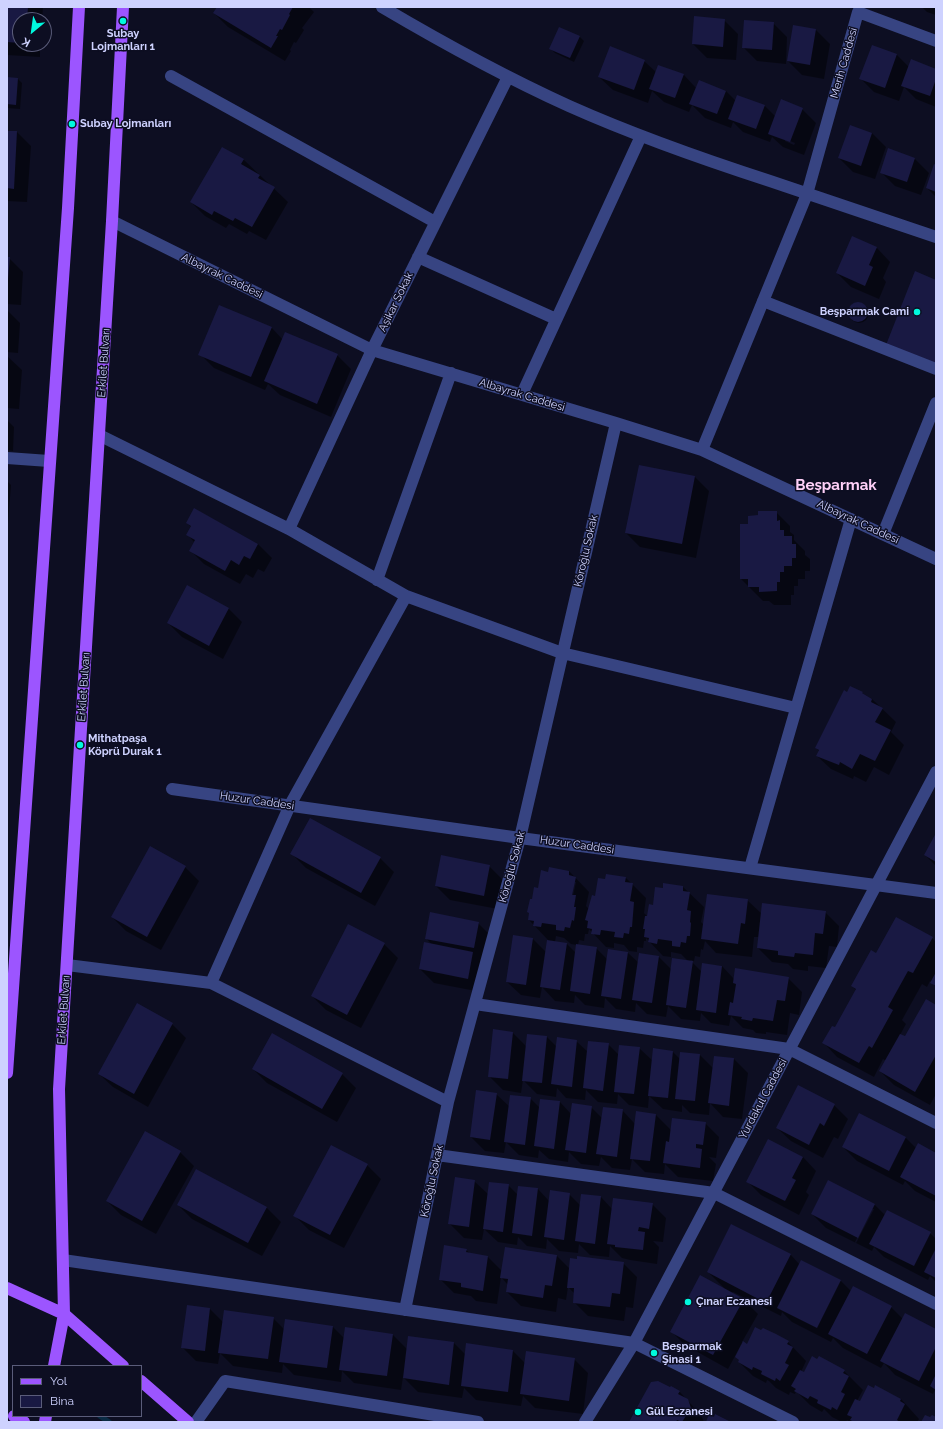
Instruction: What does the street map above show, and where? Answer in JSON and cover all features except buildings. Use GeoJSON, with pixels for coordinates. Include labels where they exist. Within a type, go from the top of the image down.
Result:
{"type":"FeatureCollection","features":[{"type":"Feature","properties":{"kind":"main road"},"geometry":{"type":"LineString","coordinates":[[7,1073],[68,208],[79,7]]}},
{"type":"Feature","properties":{"kind":"main road","name":"Erkilet Bulvarı"},"geometry":{"type":"LineString","coordinates":[[54,1365],[64,1314],[59,1089],[112,221],[123,7]]}},
{"type":"Feature","properties":{"kind":"main road"},"geometry":{"type":"LineString","coordinates":[[7,1288],[64,1314],[122,1365]]}},
{"type":"Feature","properties":{"kind":"main road"},"geometry":{"type":"LineString","coordinates":[[142,1382],[188,1422]]}},
{"type":"Feature","properties":{"kind":"main road"},"geometry":{"type":"LineString","coordinates":[[15,1417],[24,1422]]}},
{"type":"Feature","properties":{"kind":"street"},"geometry":{"type":"LineString","coordinates":[[382,7],[429,35],[508,77],[570,106],[641,136],[689,154],[936,237]]}},
{"type":"Feature","properties":{"kind":"street","name":"Merih Caddesi"},"geometry":{"type":"LineString","coordinates":[[702,450],[807,194],[857,10],[936,41]]}},
{"type":"Feature","properties":{"kind":"street"},"geometry":{"type":"LineString","coordinates":[[171,76],[435,222]]}},
{"type":"Feature","properties":{"kind":"street","name":"Aşikar Sokak"},"geometry":{"type":"LineString","coordinates":[[289,529],[372,350],[508,77]]}},
{"type":"Feature","properties":{"kind":"street"},"geometry":{"type":"LineString","coordinates":[[522,394],[641,136]]}},
{"type":"Feature","properties":{"kind":"street","name":"Albayrak Caddesi"},"geometry":{"type":"LineString","coordinates":[[112,221],[372,350],[522,394],[702,450],[936,559]]}},
{"type":"Feature","properties":{"kind":"street"},"geometry":{"type":"LineString","coordinates":[[418,257],[556,319]]}},
{"type":"Feature","properties":{"kind":"street"},"geometry":{"type":"LineString","coordinates":[[763,301],[936,369]]}},
{"type":"Feature","properties":{"kind":"street"},"geometry":{"type":"LineString","coordinates":[[377,580],[451,373]]}},
{"type":"Feature","properties":{"kind":"street"},"geometry":{"type":"LineString","coordinates":[[883,534],[936,403]]}},
{"type":"Feature","properties":{"kind":"street","name":"Köroğlu Sokak"},"geometry":{"type":"LineString","coordinates":[[405,1310],[448,1102],[520,838],[616,423]]}},
{"type":"Feature","properties":{"kind":"street"},"geometry":{"type":"LineString","coordinates":[[99,435],[289,529],[406,596],[562,654],[796,708]]}},
{"type":"Feature","properties":{"kind":"street"},"geometry":{"type":"LineString","coordinates":[[7,458],[49,461]]}},
{"type":"Feature","properties":{"kind":"street"},"geometry":{"type":"LineString","coordinates":[[750,868],[851,519]]}},
{"type":"Feature","properties":{"kind":"street"},"geometry":{"type":"LineString","coordinates":[[211,983],[290,805],[406,596]]}},
{"type":"Feature","properties":{"kind":"street","name":"Yurdakul Caddesi"},"geometry":{"type":"LineString","coordinates":[[586,1422],[634,1343],[936,772]]}},
{"type":"Feature","properties":{"kind":"street","name":"Huzur Caddesi"},"geometry":{"type":"LineString","coordinates":[[172,789],[520,838],[936,893]]}},
{"type":"Feature","properties":{"kind":"street"},"geometry":{"type":"LineString","coordinates":[[67,965],[211,983],[448,1102]]}},
{"type":"Feature","properties":{"kind":"street"},"geometry":{"type":"LineString","coordinates":[[475,1004],[789,1049],[934,1118]]}},
{"type":"Feature","properties":{"kind":"street"},"geometry":{"type":"LineString","coordinates":[[437,1155],[714,1193],[936,1304]]}},
{"type":"Feature","properties":{"kind":"street"},"geometry":{"type":"LineString","coordinates":[[64,1260],[634,1343],[793,1422]]}},
{"type":"Feature","properties":{"kind":"street"},"geometry":{"type":"LineString","coordinates":[[196,1422],[225,1381],[478,1422]]}},
{"type":"Feature","properties":{"kind":"waterway"},"geometry":{"type":"LineString","coordinates":[[102,1417],[109,1422]]}},
{"type":"Feature","properties":{"kind":"place","name":"Subay Lojmanları 1"},"geometry":{"type":"Point","coordinates":[123,21]}},
{"type":"Feature","properties":{"kind":"place","name":"Subay Lojmanları"},"geometry":{"type":"Point","coordinates":[72,124]}},
{"type":"Feature","properties":{"kind":"place","name":"Beşparmak Cami"},"geometry":{"type":"Point","coordinates":[917,312]}},
{"type":"Feature","properties":{"kind":"place","name":"Mithatpaşa Köprü Durak 1"},"geometry":{"type":"Point","coordinates":[80,745]}},
{"type":"Feature","properties":{"kind":"place","name":"Çınar Eczanesi"},"geometry":{"type":"Point","coordinates":[688,1302]}},
{"type":"Feature","properties":{"kind":"place","name":"Beşparmak Şinasi 1"},"geometry":{"type":"Point","coordinates":[654,1353]}},
{"type":"Feature","properties":{"kind":"place","name":"Gül Eczanesi"},"geometry":{"type":"Point","coordinates":[638,1412]}},
{"type":"Feature","properties":{"kind":"district","name":"Beşparmak"},"geometry":{"type":"Point","coordinates":[836,485]}}]}
